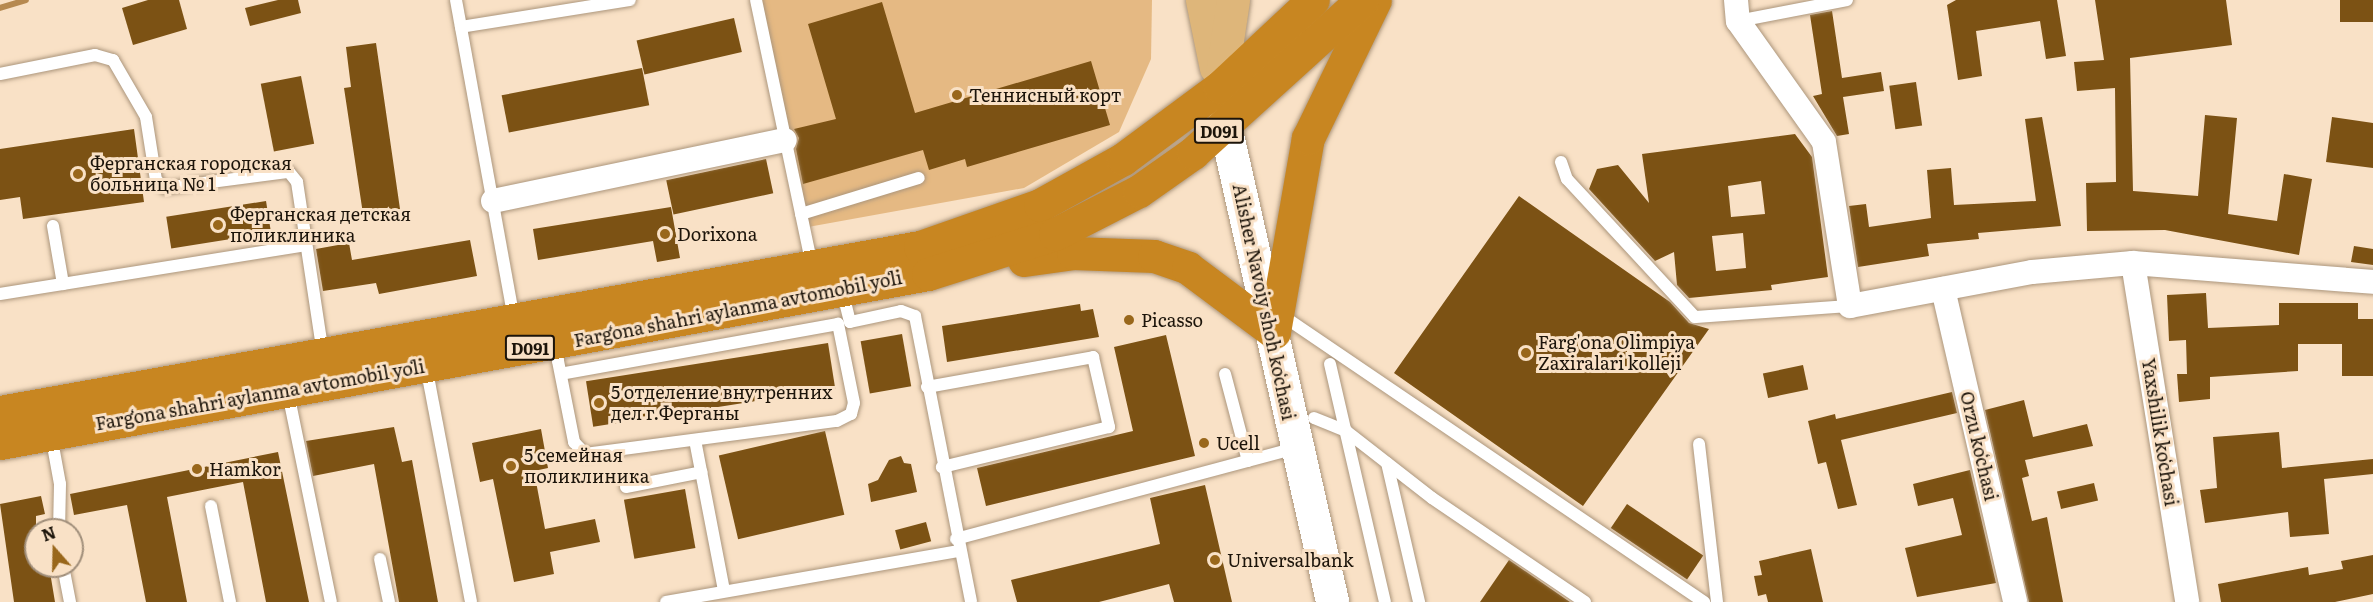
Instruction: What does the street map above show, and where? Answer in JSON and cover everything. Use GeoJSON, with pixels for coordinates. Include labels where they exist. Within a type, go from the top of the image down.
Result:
{"type":"FeatureCollection","features":[{"type":"Feature","properties":{"kind":"highway","name":"Fargʻona shahri aylanma avtomobil yoʻli"},"geometry":{"type":"LineString","coordinates":[[0,412],[920,247],[1040,205],[1123,159],[1220,87],[1313,0]]}},
{"type":"Feature","properties":{"kind":"highway","name":"Fargʻona shahri aylanma avtomobil yoʻli"},"geometry":{"type":"LineString","coordinates":[[0,443],[426,365],[558,359],[842,290],[928,274],[1055,234],[1139,190],[1224,126],[1362,0]]}},
{"type":"Feature","properties":{"kind":"highway"},"geometry":{"type":"LineString","coordinates":[[928,274],[1073,253],[1154,256],[1188,268],[1275,322],[1308,138],[1375,0]]}},
{"type":"Feature","properties":{"kind":"main road"},"geometry":{"type":"LineString","coordinates":[[1202,0],[1220,87]]}},
{"type":"Feature","properties":{"kind":"main road","name":"Alisher Navoiy shoh koʻchasi"},"geometry":{"type":"LineString","coordinates":[[1224,126],[1220,87],[1233,0]]}},
{"type":"Feature","properties":{"kind":"street"},"geometry":{"type":"LineString","coordinates":[[1737,10],[1824,142],[1850,306],[2032,272],[2133,263],[2373,282]]}},
{"type":"Feature","properties":{"kind":"street","name":"Alisher Navoiy shoh koʻchasi"},"geometry":{"type":"LineString","coordinates":[[1224,126],[1275,322],[1295,448],[1332,602]]}},
{"type":"Feature","properties":{"kind":"street"},"geometry":{"type":"LineString","coordinates":[[493,201],[785,140]]}},
{"type":"Feature","properties":{"kind":"street","name":"Yaxshilik koʻchasi"},"geometry":{"type":"LineString","coordinates":[[2133,263],[2187,602]]}},
{"type":"Feature","properties":{"kind":"street","name":"Orzu koʻchasi"},"geometry":{"type":"LineString","coordinates":[[1943,289],[2015,602]]}},
{"type":"Feature","properties":{"kind":"lane"},"geometry":{"type":"LineString","coordinates":[[456,0],[514,320]]}},
{"type":"Feature","properties":{"kind":"lane"},"geometry":{"type":"LineString","coordinates":[[461,27],[626,0]]}},
{"type":"Feature","properties":{"kind":"lane"},"geometry":{"type":"LineString","coordinates":[[756,0],[812,266]]}},
{"type":"Feature","properties":{"kind":"lane"},"geometry":{"type":"LineString","coordinates":[[1737,10],[1847,0]]}},
{"type":"Feature","properties":{"kind":"lane"},"geometry":{"type":"LineString","coordinates":[[0,74],[95,55],[113,60],[146,117],[156,180],[165,188],[289,172],[297,182],[323,354]]}},
{"type":"Feature","properties":{"kind":"lane"},"geometry":{"type":"LineString","coordinates":[[1561,162],[1567,178],[1695,317],[1850,306]]}},
{"type":"Feature","properties":{"kind":"lane"},"geometry":{"type":"LineString","coordinates":[[801,214],[919,178]]}},
{"type":"Feature","properties":{"kind":"lane"},"geometry":{"type":"LineString","coordinates":[[53,226],[63,284]]}},
{"type":"Feature","properties":{"kind":"lane"},"geometry":{"type":"LineString","coordinates":[[0,294],[306,245]]}},
{"type":"Feature","properties":{"kind":"lane"},"geometry":{"type":"LineString","coordinates":[[842,290],[844,323],[854,403],[851,414],[837,421],[585,454],[574,442],[558,359],[844,323],[901,311],[915,316],[957,545],[971,602]]}},
{"type":"Feature","properties":{"kind":"lane"},"geometry":{"type":"LineString","coordinates":[[1275,322],[1704,602]]}},
{"type":"Feature","properties":{"kind":"lane"},"geometry":{"type":"LineString","coordinates":[[927,387],[1093,357],[1109,427],[942,467]]}},
{"type":"Feature","properties":{"kind":"lane"},"geometry":{"type":"LineString","coordinates":[[1330,364],[1385,602]]}},
{"type":"Feature","properties":{"kind":"lane"},"geometry":{"type":"LineString","coordinates":[[426,365],[471,602]]}},
{"type":"Feature","properties":{"kind":"lane"},"geometry":{"type":"LineString","coordinates":[[1225,375],[1248,461]]}},
{"type":"Feature","properties":{"kind":"lane"},"geometry":{"type":"LineString","coordinates":[[287,392],[331,602]]}},
{"type":"Feature","properties":{"kind":"lane"},"geometry":{"type":"LineString","coordinates":[[1314,418],[1346,431],[1387,463],[1585,602]]}},
{"type":"Feature","properties":{"kind":"lane"},"geometry":{"type":"LineString","coordinates":[[50,434],[60,484],[59,518]]}},
{"type":"Feature","properties":{"kind":"lane"},"geometry":{"type":"LineString","coordinates":[[695,440],[723,590]]}},
{"type":"Feature","properties":{"kind":"lane"},"geometry":{"type":"LineString","coordinates":[[1699,444],[1717,602]]}},
{"type":"Feature","properties":{"kind":"lane"},"geometry":{"type":"LineString","coordinates":[[666,602],[957,545],[1295,448]]}},
{"type":"Feature","properties":{"kind":"lane"},"geometry":{"type":"LineString","coordinates":[[1387,463],[1419,602]]}},
{"type":"Feature","properties":{"kind":"lane"},"geometry":{"type":"LineString","coordinates":[[626,487],[702,472]]}},
{"type":"Feature","properties":{"kind":"lane"},"geometry":{"type":"LineString","coordinates":[[211,506],[230,602]]}},
{"type":"Feature","properties":{"kind":"lane"},"geometry":{"type":"LineString","coordinates":[[380,559],[388,602]]}},
{"type":"Feature","properties":{"kind":"lane"},"geometry":{"type":"LineString","coordinates":[[65,578],[70,602]]}},
{"type":"Feature","properties":{"kind":"shaded area","name":"Теннисный корт"},"geometry":{"type":"Polygon","coordinates":[[[760,0],[1152,0],[1151,59],[1119,132],[1024,188],[808,227],[760,0]]]}},
{"type":"Feature","properties":{"kind":"building"},"geometry":{"type":"Polygon","coordinates":[[[148,0],[179,0],[187,29],[133,45],[122,8],[148,0]]]}},
{"type":"Feature","properties":{"kind":"building"},"geometry":{"type":"Polygon","coordinates":[[[278,0],[298,0],[301,13],[250,26],[245,8],[278,0]]]}},
{"type":"Feature","properties":{"kind":"building"},"geometry":{"type":"Polygon","coordinates":[[[1956,0],[2057,0],[2066,56],[2046,59],[2040,21],[1976,31],[1982,76],[1958,80],[1947,5],[1956,0]]]}},
{"type":"Feature","properties":{"kind":"building"},"geometry":{"type":"Polygon","coordinates":[[[2095,0],[2226,0],[2232,45],[2130,58],[2133,191],[2198,196],[2205,115],[2237,118],[2228,214],[2277,221],[2284,174],[2312,179],[2299,255],[2165,230],[2087,231],[2086,183],[2116,182],[2115,88],[2077,91],[2074,62],[2104,60],[2095,0]]]}},
{"type":"Feature","properties":{"kind":"building"},"geometry":{"type":"Polygon","coordinates":[[[2340,0],[2373,0],[2373,22],[2340,22],[2340,0]]]}},
{"type":"Feature","properties":{"kind":"building"},"geometry":{"type":"Polygon","coordinates":[[[882,2],[915,113],[1091,61],[1110,125],[967,167],[965,159],[929,170],[923,150],[803,184],[796,149],[799,138],[794,129],[836,119],[808,24],[882,2]]]}},
{"type":"Feature","properties":{"kind":"building"},"geometry":{"type":"Polygon","coordinates":[[[1832,11],[1842,78],[1881,72],[1884,91],[1843,97],[1849,134],[1837,136],[1813,96],[1822,94],[1810,15],[1832,11]]]}},
{"type":"Feature","properties":{"kind":"building"},"geometry":{"type":"Polygon","coordinates":[[[734,18],[742,52],[644,75],[637,40],[734,18]]]}},
{"type":"Feature","properties":{"kind":"building"},"geometry":{"type":"Polygon","coordinates":[[[376,43],[400,209],[363,214],[344,88],[351,87],[346,47],[376,43]]]}},
{"type":"Feature","properties":{"kind":"building"},"geometry":{"type":"Polygon","coordinates":[[[642,68],[649,105],[509,133],[502,95],[642,68]]]}},
{"type":"Feature","properties":{"kind":"building"},"geometry":{"type":"Polygon","coordinates":[[[301,76],[314,144],[274,152],[261,84],[301,76]]]}},
{"type":"Feature","properties":{"kind":"building"},"geometry":{"type":"Polygon","coordinates":[[[1916,82],[1922,126],[1895,129],[1889,86],[1916,82]]]}},
{"type":"Feature","properties":{"kind":"building"},"geometry":{"type":"Polygon","coordinates":[[[2042,117],[2061,226],[1978,233],[1979,239],[1927,244],[1929,256],[1858,267],[1849,206],[1866,204],[1869,227],[1931,218],[1927,170],[1951,168],[1954,205],[2036,201],[2025,119],[2042,117]]]}},
{"type":"Feature","properties":{"kind":"building"},"geometry":{"type":"Polygon","coordinates":[[[2332,117],[2373,123],[2373,168],[2326,162],[2332,117]]]}},
{"type":"Feature","properties":{"kind":"building","name":"Ферганская городская больница № 1"},"geometry":{"type":"Polygon","coordinates":[[[134,129],[144,202],[23,219],[20,197],[0,200],[0,149],[134,129]]]}},
{"type":"Feature","properties":{"kind":"building"},"geometry":{"type":"Polygon","coordinates":[[[1795,134],[1812,157],[1828,277],[1771,285],[1772,290],[1689,298],[1677,285],[1674,252],[1655,261],[1589,189],[1597,169],[1618,165],[1649,203],[1642,154],[1795,134]],[[1761,181],[1728,186],[1731,217],[1765,214],[1761,181]],[[1743,233],[1712,236],[1716,271],[1746,268],[1743,233]]]}},
{"type":"Feature","properties":{"kind":"building"},"geometry":{"type":"Polygon","coordinates":[[[766,159],[773,193],[674,214],[666,180],[766,159]]]}},
{"type":"Feature","properties":{"kind":"building"},"geometry":{"type":"Polygon","coordinates":[[[1519,196],[1670,302],[1689,323],[1709,329],[1583,506],[1394,373],[1519,196]]]}},
{"type":"Feature","properties":{"kind":"building","name":"Ферганская детская поликлиника"},"geometry":{"type":"Polygon","coordinates":[[[266,201],[271,233],[171,248],[166,217],[266,201]]]}},
{"type":"Feature","properties":{"kind":"building"},"geometry":{"type":"Polygon","coordinates":[[[671,207],[680,258],[657,262],[653,241],[538,260],[533,229],[671,207]]]}},
{"type":"Feature","properties":{"kind":"building"},"geometry":{"type":"Polygon","coordinates":[[[470,240],[477,276],[379,294],[376,283],[323,291],[316,249],[349,243],[352,260],[470,240]]]}},
{"type":"Feature","properties":{"kind":"building"},"geometry":{"type":"Polygon","coordinates":[[[2354,246],[2373,249],[2373,265],[2351,262],[2354,246]]]}},
{"type":"Feature","properties":{"kind":"building"},"geometry":{"type":"Polygon","coordinates":[[[2206,293],[2208,328],[2279,325],[2279,303],[2358,303],[2358,319],[2373,319],[2373,376],[2342,376],[2342,344],[2298,344],[2298,371],[2210,377],[2210,399],[2179,402],[2177,374],[2187,374],[2186,340],[2169,341],[2167,295],[2206,293]]]}},
{"type":"Feature","properties":{"kind":"building"},"geometry":{"type":"Polygon","coordinates":[[[1080,304],[1081,311],[1093,309],[1099,337],[947,362],[942,326],[1080,304]]]}},
{"type":"Feature","properties":{"kind":"building"},"geometry":{"type":"Polygon","coordinates":[[[902,334],[911,386],[870,393],[861,341],[902,334]]]}},
{"type":"Feature","properties":{"kind":"building"},"geometry":{"type":"Polygon","coordinates":[[[1166,335],[1195,456],[986,506],[977,468],[1133,431],[1114,347],[1166,335]]]}},
{"type":"Feature","properties":{"kind":"building"},"geometry":{"type":"Polygon","coordinates":[[[828,343],[835,388],[593,427],[586,381],[828,343]]]}},
{"type":"Feature","properties":{"kind":"building"},"geometry":{"type":"Polygon","coordinates":[[[1803,365],[1808,389],[1768,398],[1763,374],[1803,365]]]}},
{"type":"Feature","properties":{"kind":"building"},"geometry":{"type":"Polygon","coordinates":[[[1952,392],[1957,413],[1841,440],[1857,505],[1838,509],[1826,462],[1818,464],[1808,421],[1835,414],[1836,419],[1952,392]]]}},
{"type":"Feature","properties":{"kind":"building"},"geometry":{"type":"Polygon","coordinates":[[[2024,400],[2033,437],[2087,424],[2093,446],[2025,460],[2029,476],[2022,478],[2032,521],[2047,517],[2063,602],[2029,602],[1985,410],[2024,400]]]}},
{"type":"Feature","properties":{"kind":"building"},"geometry":{"type":"Polygon","coordinates":[[[394,427],[402,462],[412,460],[438,602],[399,602],[374,464],[313,476],[306,441],[394,427]]]}},
{"type":"Feature","properties":{"kind":"building"},"geometry":{"type":"Polygon","coordinates":[[[541,429],[548,468],[534,471],[545,529],[595,519],[600,542],[550,552],[554,574],[514,582],[493,479],[480,482],[472,443],[541,429]]]}},
{"type":"Feature","properties":{"kind":"building"},"geometry":{"type":"Polygon","coordinates":[[[825,431],[844,515],[738,539],[719,456],[825,431]]]}},
{"type":"Feature","properties":{"kind":"building"},"geometry":{"type":"Polygon","coordinates":[[[2279,432],[2282,468],[2373,459],[2373,474],[2324,479],[2329,534],[2290,537],[2288,512],[2205,523],[2200,490],[2217,488],[2213,437],[2279,432]]]}},
{"type":"Feature","properties":{"kind":"building"},"geometry":{"type":"Polygon","coordinates":[[[278,452],[309,602],[266,602],[243,482],[167,497],[187,602],[146,602],[127,505],[74,515],[70,494],[278,452]]]}},
{"type":"Feature","properties":{"kind":"building"},"geometry":{"type":"Polygon","coordinates":[[[901,456],[904,463],[911,464],[917,492],[871,502],[868,484],[878,480],[889,460],[901,456]]]}},
{"type":"Feature","properties":{"kind":"building"},"geometry":{"type":"Polygon","coordinates":[[[1970,470],[1996,583],[1917,597],[1905,548],[1962,535],[1953,498],[1918,506],[1913,484],[1970,470]]]}},
{"type":"Feature","properties":{"kind":"building"},"geometry":{"type":"Polygon","coordinates":[[[2094,483],[2098,501],[2061,509],[2057,492],[2094,483]]]}},
{"type":"Feature","properties":{"kind":"building"},"geometry":{"type":"Polygon","coordinates":[[[1205,485],[1232,602],[1174,602],[1169,584],[1099,602],[1017,602],[1011,580],[1160,544],[1150,498],[1205,485]]]}},
{"type":"Feature","properties":{"kind":"building"},"geometry":{"type":"Polygon","coordinates":[[[685,489],[695,548],[634,559],[624,500],[685,489]]]}},
{"type":"Feature","properties":{"kind":"building"},"geometry":{"type":"Polygon","coordinates":[[[41,496],[45,514],[36,516],[36,518],[24,518],[24,578],[51,578],[55,602],[14,602],[0,504],[41,496]]]}},
{"type":"Feature","properties":{"kind":"building"},"geometry":{"type":"Polygon","coordinates":[[[1627,504],[1703,555],[1687,579],[1611,528],[1627,504]]]}},
{"type":"Feature","properties":{"kind":"building"},"geometry":{"type":"Polygon","coordinates":[[[926,522],[931,541],[900,550],[895,530],[926,522]]]}},
{"type":"Feature","properties":{"kind":"building"},"geometry":{"type":"Polygon","coordinates":[[[1811,549],[1823,602],[1768,602],[1766,594],[1758,596],[1754,576],[1762,575],[1759,561],[1811,549]]]}},
{"type":"Feature","properties":{"kind":"building"},"geometry":{"type":"Polygon","coordinates":[[[2373,555],[2373,594],[2335,602],[2221,602],[2218,584],[2308,567],[2309,575],[2343,569],[2341,561],[2373,555]]]}},
{"type":"Feature","properties":{"kind":"building"},"geometry":{"type":"Polygon","coordinates":[[[1509,560],[1570,602],[1480,602],[1509,560]]]}},
{"type":"Feature","properties":{"kind":"waterway"},"geometry":{"type":"LineString","coordinates":[[0,8],[26,0]]}},
{"type":"Feature","properties":{"kind":"place","name":"Теннисный корт"},"geometry":{"type":"Point","coordinates":[957,95]}},
{"type":"Feature","properties":{"kind":"place","name":"Ферганская городская больница № 1"},"geometry":{"type":"Point","coordinates":[78,174]}},
{"type":"Feature","properties":{"kind":"place","name":"Ферганская детская поликлиника"},"geometry":{"type":"Point","coordinates":[218,225]}},
{"type":"Feature","properties":{"kind":"place","name":"Dorixona"},"geometry":{"type":"Point","coordinates":[665,234]}},
{"type":"Feature","properties":{"kind":"place","name":"Picasso"},"geometry":{"type":"Point","coordinates":[1129,320]}},
{"type":"Feature","properties":{"kind":"place","name":"Farg'ona Olimpiya Zaxiralari kolleji"},"geometry":{"type":"Point","coordinates":[1526,353]}},
{"type":"Feature","properties":{"kind":"place","name":"5 отделение внутренних дел г.Ферганы"},"geometry":{"type":"Point","coordinates":[599,403]}},
{"type":"Feature","properties":{"kind":"place","name":"Ucell"},"geometry":{"type":"Point","coordinates":[1204,443]}},
{"type":"Feature","properties":{"kind":"place","name":"5 семейная поликлиника"},"geometry":{"type":"Point","coordinates":[511,466]}},
{"type":"Feature","properties":{"kind":"place","name":"Hamkor"},"geometry":{"type":"Point","coordinates":[197,469]}},
{"type":"Feature","properties":{"kind":"place","name":"Universalbank"},"geometry":{"type":"Point","coordinates":[1215,560]}}]}
